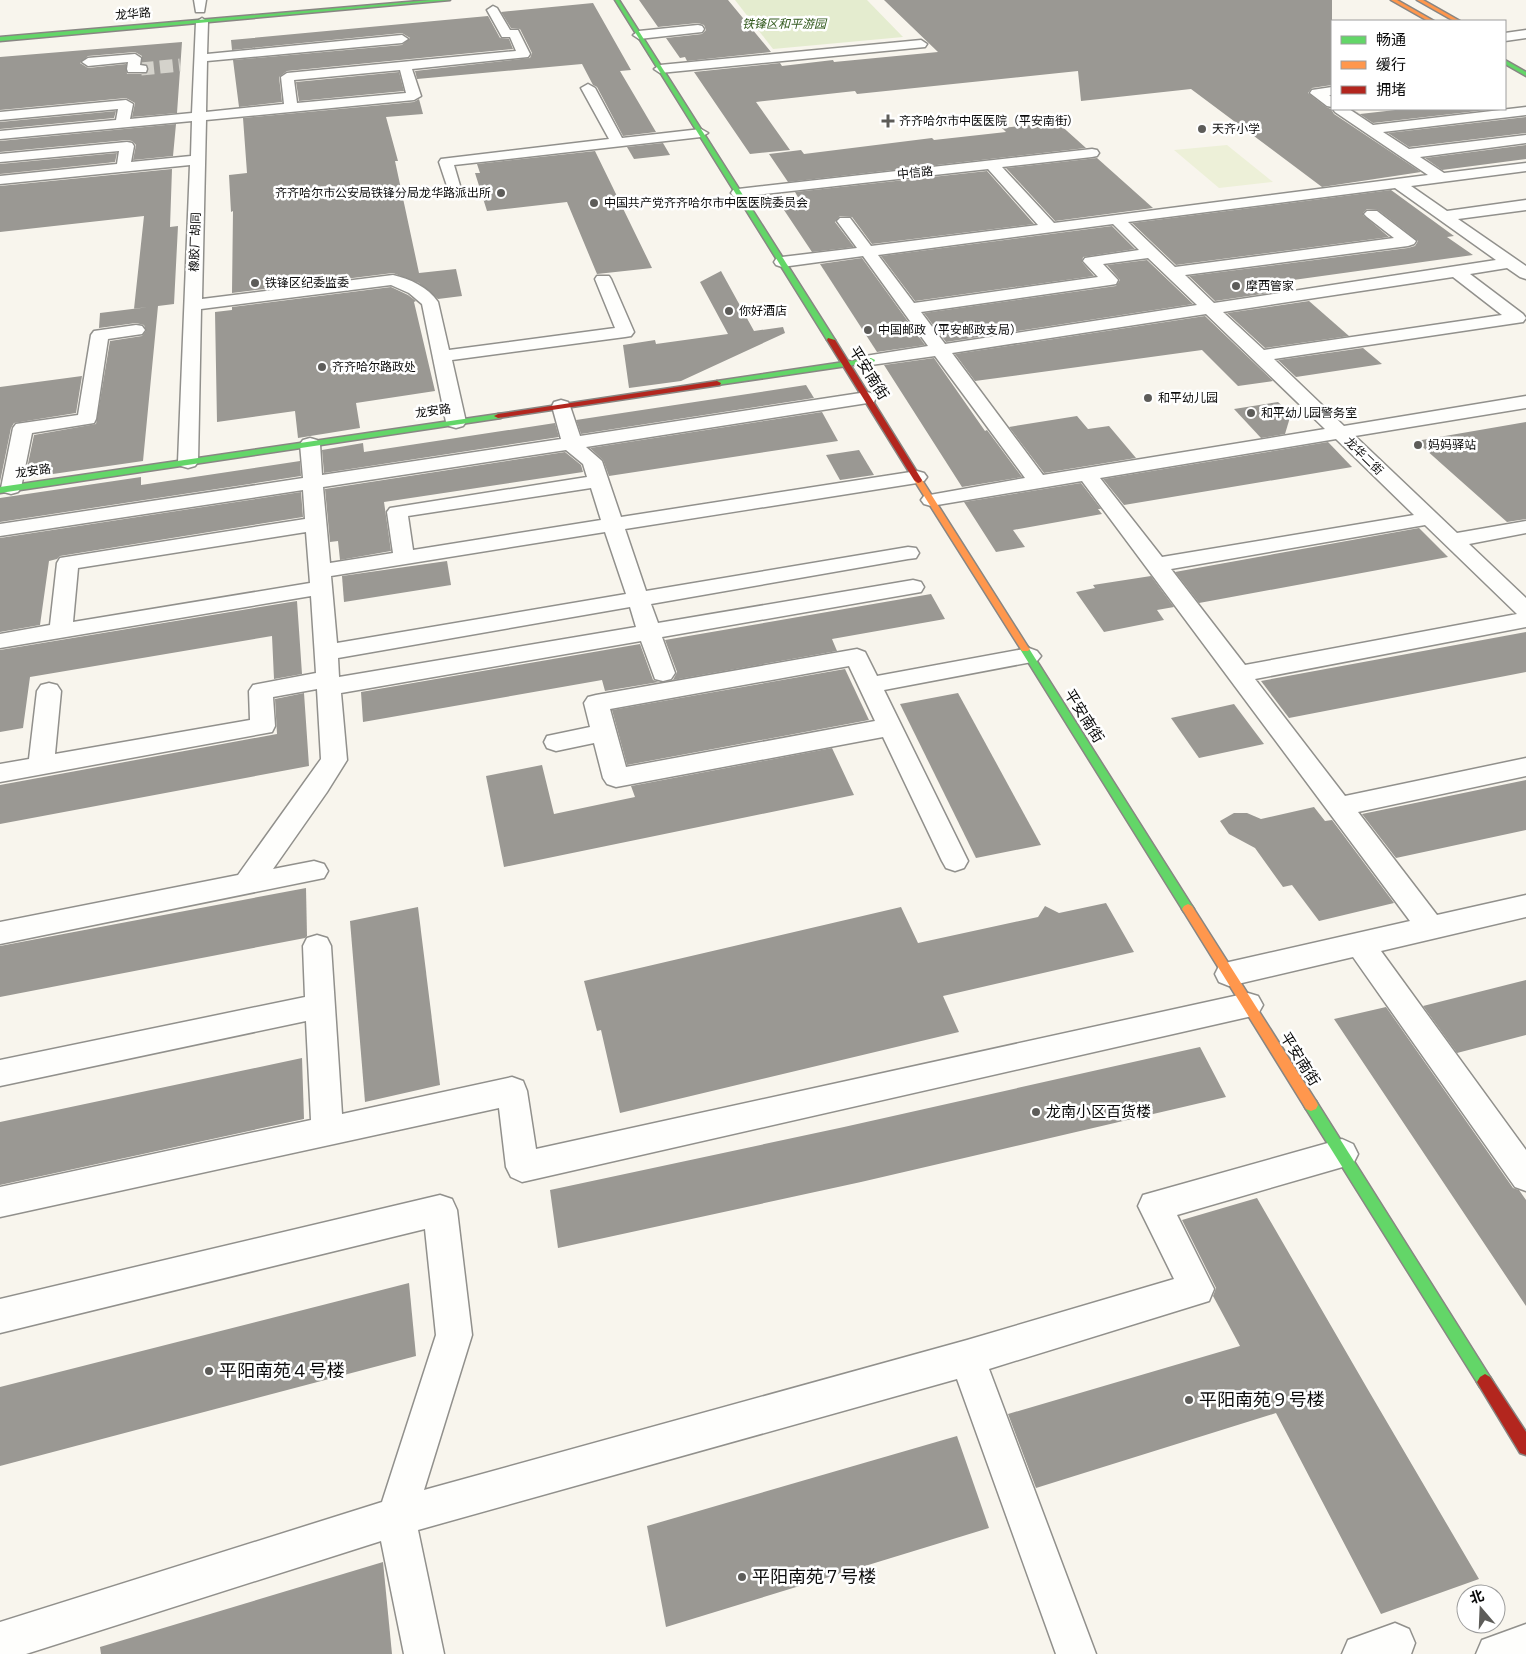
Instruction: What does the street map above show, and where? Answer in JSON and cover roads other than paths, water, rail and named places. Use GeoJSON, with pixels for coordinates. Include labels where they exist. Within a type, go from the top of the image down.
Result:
{"type":"FeatureCollection","features":[{"type":"Feature","properties":{"kind":"street","name":"龙华路"},"geometry":{"type":"LineString","coordinates":[[0,28],[318,0]]}},
{"type":"Feature","properties":{"kind":"street","name":"龙华路"},"geometry":{"type":"LineString","coordinates":[[0,39],[201,11],[448,0]]}},
{"type":"Feature","properties":{"kind":"street","name":"平安南街"},"geometry":{"type":"LineString","coordinates":[[617,0],[1526,1447]]}},
{"type":"Feature","properties":{"kind":"street"},"geometry":{"type":"LineString","coordinates":[[1393,0],[1430,20]]}},
{"type":"Feature","properties":{"kind":"street"},"geometry":{"type":"LineString","coordinates":[[1419,0],[1455,20]]}},
{"type":"Feature","properties":{"kind":"street"},"geometry":{"type":"LineString","coordinates":[[291,108],[287,77],[524,54],[514,33],[506,34],[493,10]]}},
{"type":"Feature","properties":{"kind":"street","name":"橡胶厂胡同"},"geometry":{"type":"LineString","coordinates":[[188,462],[199,117],[196,62],[201,11]]}},
{"type":"Feature","properties":{"kind":"street"},"geometry":{"type":"LineString","coordinates":[[639,34],[698,29]]}},
{"type":"Feature","properties":{"kind":"street"},"geometry":{"type":"LineString","coordinates":[[1506,36],[1526,34]]}},
{"type":"Feature","properties":{"kind":"street"},"geometry":{"type":"LineString","coordinates":[[196,62],[402,39]]}},
{"type":"Feature","properties":{"kind":"street"},"geometry":{"type":"LineString","coordinates":[[660,69],[846,47],[921,44]]}},
{"type":"Feature","properties":{"kind":"street"},"geometry":{"type":"LineString","coordinates":[[88,62],[135,58],[133,70],[142,69]]}},
{"type":"Feature","properties":{"kind":"street"},"geometry":{"type":"LineString","coordinates":[[1506,63],[1526,74]]}},
{"type":"Feature","properties":{"kind":"street"},"geometry":{"type":"LineString","coordinates":[[0,135],[414,96],[404,66]]}},
{"type":"Feature","properties":{"kind":"street"},"geometry":{"type":"LineString","coordinates":[[588,88],[617,142]]}},
{"type":"Feature","properties":{"kind":"street"},"geometry":{"type":"LineString","coordinates":[[1331,91],[1317,93],[1331,103]]}},
{"type":"Feature","properties":{"kind":"street"},"geometry":{"type":"LineString","coordinates":[[0,116],[126,104],[122,124]]}},
{"type":"Feature","properties":{"kind":"street"},"geometry":{"type":"LineString","coordinates":[[1342,110],[1442,178]]}},
{"type":"Feature","properties":{"kind":"street"},"geometry":{"type":"LineString","coordinates":[[1370,129],[1526,111]]}},
{"type":"Feature","properties":{"kind":"street"},"geometry":{"type":"LineString","coordinates":[[1501,114],[1526,129]]}},
{"type":"Feature","properties":{"kind":"street"},"geometry":{"type":"LineString","coordinates":[[454,189],[446,162],[701,133]]}},
{"type":"Feature","properties":{"kind":"street"},"geometry":{"type":"LineString","coordinates":[[1407,154],[1526,139]]}},
{"type":"Feature","properties":{"kind":"street"},"geometry":{"type":"LineString","coordinates":[[0,158],[127,146],[123,168]]}},
{"type":"Feature","properties":{"kind":"street","name":"中信路"},"geometry":{"type":"LineString","coordinates":[[738,193],[1092,153]]}},
{"type":"Feature","properties":{"kind":"street"},"geometry":{"type":"LineString","coordinates":[[0,180],[198,160]]}},
{"type":"Feature","properties":{"kind":"street"},"geometry":{"type":"LineString","coordinates":[[991,164],[1049,227]]}},
{"type":"Feature","properties":{"kind":"street"},"geometry":{"type":"LineString","coordinates":[[782,262],[1526,167]]}},
{"type":"Feature","properties":{"kind":"street"},"geometry":{"type":"LineString","coordinates":[[1397,184],[1521,270]]}},
{"type":"Feature","properties":{"kind":"street"},"geometry":{"type":"LineString","coordinates":[[1411,209],[1437,211],[1526,205]]}},
{"type":"Feature","properties":{"kind":"street"},"geometry":{"type":"LineString","coordinates":[[1172,272],[1408,241],[1372,214],[1392,211]]}},
{"type":"Feature","properties":{"kind":"street","name":"龙华二街"},"geometry":{"type":"LineString","coordinates":[[1116,219],[1526,610]]}},
{"type":"Feature","properties":{"kind":"street"},"geometry":{"type":"LineString","coordinates":[[845,222],[1038,482]]}},
{"type":"Feature","properties":{"kind":"street"},"geometry":{"type":"LineString","coordinates":[[910,309],[1110,280],[1091,261],[1152,253]]}},
{"type":"Feature","properties":{"kind":"street"},"geometry":{"type":"LineString","coordinates":[[871,360],[1456,271],[1521,270]]}},
{"type":"Feature","properties":{"kind":"street"},"geometry":{"type":"LineString","coordinates":[[1260,356],[1517,318],[1456,271]]}},
{"type":"Feature","properties":{"kind":"street"},"geometry":{"type":"LineString","coordinates":[[442,356],[625,332],[603,279]]}},
{"type":"Feature","properties":{"kind":"street"},"geometry":{"type":"LineString","coordinates":[[193,305],[393,280],[415,289],[430,302],[456,422]]}},
{"type":"Feature","properties":{"kind":"street"},"geometry":{"type":"LineString","coordinates":[[6,489],[23,428],[88,419],[100,335],[136,330]]}},
{"type":"Feature","properties":{"kind":"street","name":"龙安路"},"geometry":{"type":"LineString","coordinates":[[6,489],[871,360]]}},
{"type":"Feature","properties":{"kind":"street"},"geometry":{"type":"LineString","coordinates":[[0,530],[867,398]]}},
{"type":"Feature","properties":{"kind":"street"},"geometry":{"type":"LineString","coordinates":[[931,500],[1526,402]]}},
{"type":"Feature","properties":{"kind":"street"},"geometry":{"type":"LineString","coordinates":[[561,406],[572,446],[592,461],[663,673]]}},
{"type":"Feature","properties":{"kind":"street"},"geometry":{"type":"LineString","coordinates":[[247,884],[334,760],[310,444]]}},
{"type":"Feature","properties":{"kind":"street"},"geometry":{"type":"LineString","coordinates":[[1087,474],[1431,928]]}},
{"type":"Feature","properties":{"kind":"street"},"geometry":{"type":"LineString","coordinates":[[0,641],[61,631],[320,580],[404,558],[917,477]]}},
{"type":"Feature","properties":{"kind":"street"},"geometry":{"type":"LineString","coordinates":[[404,558],[398,512],[599,481]]}},
{"type":"Feature","properties":{"kind":"street"},"geometry":{"type":"LineString","coordinates":[[1156,565],[1430,518]]}},
{"type":"Feature","properties":{"kind":"street"},"geometry":{"type":"LineString","coordinates":[[61,631],[68,563],[316,524]]}},
{"type":"Feature","properties":{"kind":"street"},"geometry":{"type":"LineString","coordinates":[[1453,540],[1526,527]]}},
{"type":"Feature","properties":{"kind":"street"},"geometry":{"type":"LineString","coordinates":[[326,652],[908,553]]}},
{"type":"Feature","properties":{"kind":"street"},"geometry":{"type":"LineString","coordinates":[[0,773],[262,726],[261,691],[328,683],[650,632],[914,587]]}},
{"type":"Feature","properties":{"kind":"street"},"geometry":{"type":"LineString","coordinates":[[1239,674],[1526,620]]}},
{"type":"Feature","properties":{"kind":"street"},"geometry":{"type":"LineString","coordinates":[[870,685],[1029,656]]}},
{"type":"Feature","properties":{"kind":"street"},"geometry":{"type":"LineString","coordinates":[[890,727],[616,778],[596,703],[857,657],[955,860]]}},
{"type":"Feature","properties":{"kind":"street"},"geometry":{"type":"LineString","coordinates":[[41,766],[49,691]]}},
{"type":"Feature","properties":{"kind":"street"},"geometry":{"type":"LineString","coordinates":[[556,742],[604,733]]}},
{"type":"Feature","properties":{"kind":"street"},"geometry":{"type":"LineString","coordinates":[[1339,806],[1526,767]]}},
{"type":"Feature","properties":{"kind":"street"},"geometry":{"type":"LineString","coordinates":[[0,933],[314,871]]}},
{"type":"Feature","properties":{"kind":"street"},"geometry":{"type":"LineString","coordinates":[[1229,974],[1526,906]]}},
{"type":"Feature","properties":{"kind":"street"},"geometry":{"type":"LineString","coordinates":[[1360,944],[1526,1176]]}},
{"type":"Feature","properties":{"kind":"street"},"geometry":{"type":"LineString","coordinates":[[317,946],[327,1130]]}},
{"type":"Feature","properties":{"kind":"street"},"geometry":{"type":"LineString","coordinates":[[0,1202],[512,1091],[522,1167],[1248,1005]]}},
{"type":"Feature","properties":{"kind":"street"},"geometry":{"type":"LineString","coordinates":[[0,1073],[320,1006]]}},
{"type":"Feature","properties":{"kind":"street"},"geometry":{"type":"LineString","coordinates":[[0,1642],[396,1517],[966,1358],[1198,1289],[1155,1206],[1342,1154]]}},
{"type":"Feature","properties":{"kind":"street"},"geometry":{"type":"LineString","coordinates":[[0,1316],[440,1210],[454,1335],[396,1517],[424,1654]]}},
{"type":"Feature","properties":{"kind":"street"},"geometry":{"type":"LineString","coordinates":[[966,1358],[1076,1654]]}},
{"type":"Feature","properties":{"kind":"street"},"geometry":{"type":"LineString","coordinates":[[1496,1654],[1526,1644]]}},
{"type":"Feature","properties":{"kind":"tunnel"},"geometry":{"type":"LineString","coordinates":[[141,69],[180,65]]}},
{"type":"Feature","properties":{"kind":"place","name":"齐齐哈尔市中医医院（平安南街）"},"geometry":{"type":"Point","coordinates":[888,121]}},
{"type":"Feature","properties":{"kind":"place","name":"天齐小学"},"geometry":{"type":"Point","coordinates":[1202,129]}},
{"type":"Feature","properties":{"kind":"place","name":"齐齐哈尔市公安局铁锋分局龙华路派出所"},"geometry":{"type":"Point","coordinates":[501,193]}},
{"type":"Feature","properties":{"kind":"place","name":"中国共产党齐齐哈尔市中医医院委员会"},"geometry":{"type":"Point","coordinates":[594,203]}},
{"type":"Feature","properties":{"kind":"place","name":"铁锋区纪委监委"},"geometry":{"type":"Point","coordinates":[255,283]}},
{"type":"Feature","properties":{"kind":"place","name":"摩西管家"},"geometry":{"type":"Point","coordinates":[1236,286]}},
{"type":"Feature","properties":{"kind":"place","name":"你好酒店"},"geometry":{"type":"Point","coordinates":[729,311]}},
{"type":"Feature","properties":{"kind":"place","name":"中国邮政（平安邮政支局）"},"geometry":{"type":"Point","coordinates":[868,330]}},
{"type":"Feature","properties":{"kind":"place","name":"齐齐哈尔路政处"},"geometry":{"type":"Point","coordinates":[322,367]}},
{"type":"Feature","properties":{"kind":"place","name":"和平幼儿园"},"geometry":{"type":"Point","coordinates":[1148,398]}},
{"type":"Feature","properties":{"kind":"place","name":"和平幼儿园警务室"},"geometry":{"type":"Point","coordinates":[1251,413]}},
{"type":"Feature","properties":{"kind":"place","name":"妈妈驿站"},"geometry":{"type":"Point","coordinates":[1418,445]}},
{"type":"Feature","properties":{"kind":"place","name":"龙南小区百货楼"},"geometry":{"type":"Point","coordinates":[1036,1112]}},
{"type":"Feature","properties":{"kind":"place","name":"平阳南苑 4 号楼"},"geometry":{"type":"Point","coordinates":[209,1371]}},
{"type":"Feature","properties":{"kind":"place","name":"平阳南苑 9 号楼"},"geometry":{"type":"Point","coordinates":[1189,1400]}},
{"type":"Feature","properties":{"kind":"place","name":"平阳南苑 7 号楼"},"geometry":{"type":"Point","coordinates":[742,1577]}},
{"type":"Feature","properties":{"kind":"park label","name":"铁锋区和平游园"},"geometry":{"type":"Point","coordinates":[784,24]}}]}
